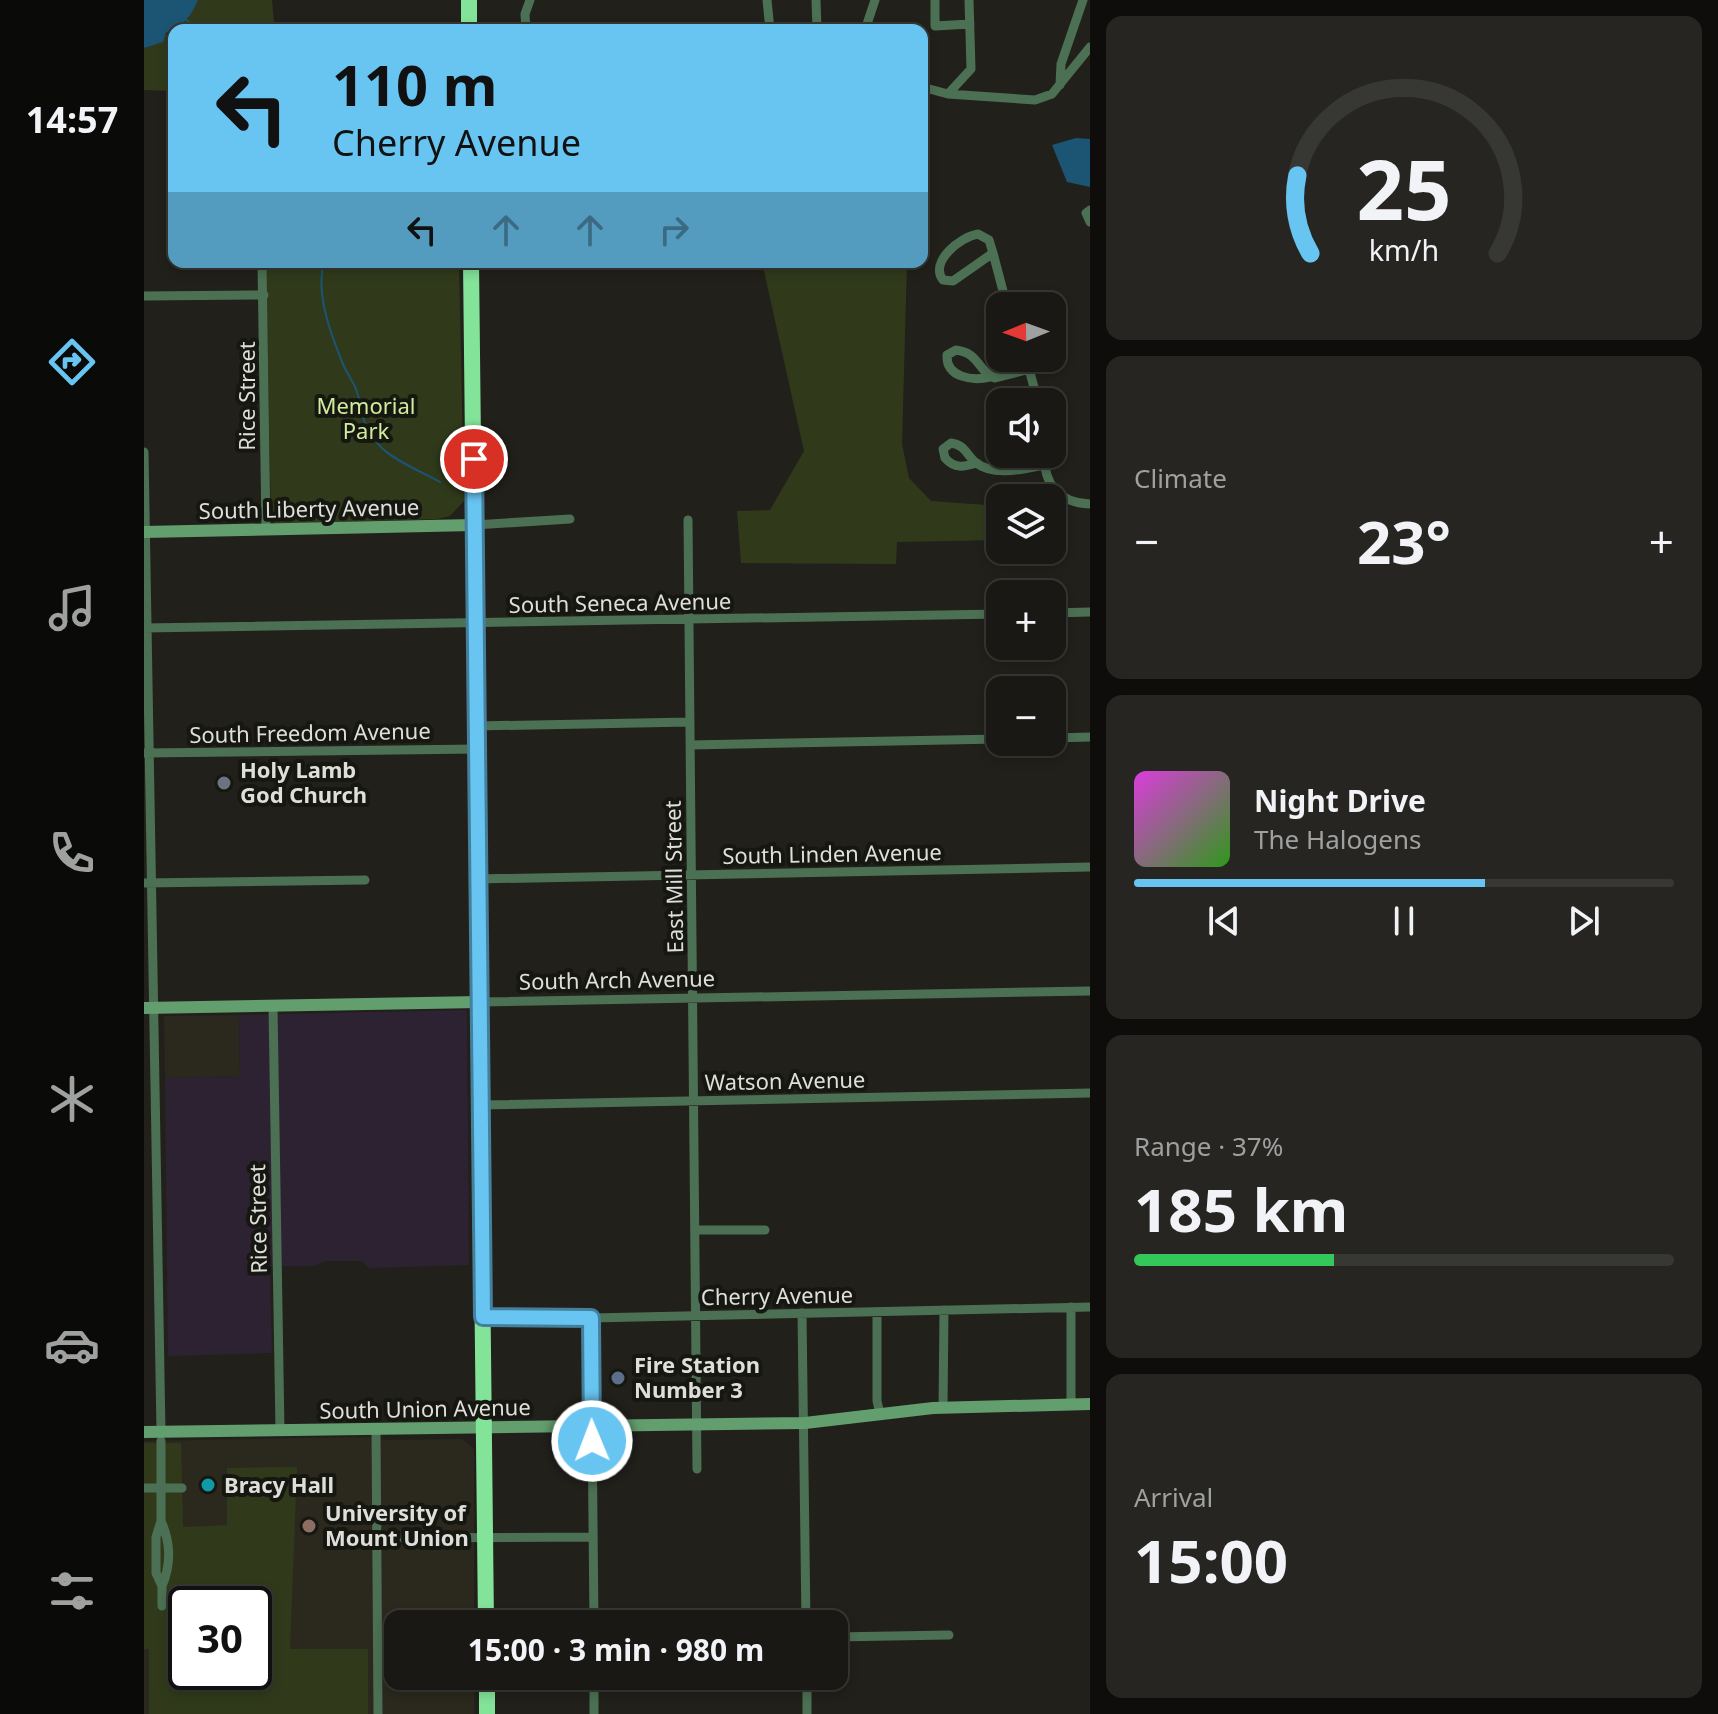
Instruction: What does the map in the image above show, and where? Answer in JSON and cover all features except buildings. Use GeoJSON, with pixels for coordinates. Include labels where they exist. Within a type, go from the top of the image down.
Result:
{"type":"FeatureCollection","features":[{"type":"Feature","properties":{"kind":"highway"},"geometry":{"type":"LineString","coordinates":[[469,0],[469,24]]}},
{"type":"Feature","properties":{"kind":"highway"},"geometry":{"type":"LineString","coordinates":[[471,268],[486,1610]]}},
{"type":"Feature","properties":{"kind":"highway"},"geometry":{"type":"LineString","coordinates":[[487,1690],[487,1714]]}},
{"type":"Feature","properties":{"kind":"main road","name":"South Liberty Avenue"},"geometry":{"type":"LineString","coordinates":[[144,532],[474,525]]}},
{"type":"Feature","properties":{"kind":"main road","name":"South Arch Avenue"},"geometry":{"type":"LineString","coordinates":[[148,1008],[479,1002]]}},
{"type":"Feature","properties":{"kind":"main road","name":"South Union Avenue"},"geometry":{"type":"LineString","coordinates":[[144,1432],[161,1437],[280,1431],[805,1423],[943,1408],[1090,1404]]}},
{"type":"Feature","properties":{"kind":"street"},"geometry":{"type":"LineString","coordinates":[[526,24],[525,14],[530,0]]}},
{"type":"Feature","properties":{"kind":"street"},"geometry":{"type":"LineString","coordinates":[[767,0],[769,24]]}},
{"type":"Feature","properties":{"kind":"street"},"geometry":{"type":"LineString","coordinates":[[816,0],[817,24]]}},
{"type":"Feature","properties":{"kind":"street"},"geometry":{"type":"LineString","coordinates":[[867,24],[875,0]]}},
{"type":"Feature","properties":{"kind":"street"},"geometry":{"type":"LineString","coordinates":[[935,0],[935,26],[970,24]]}},
{"type":"Feature","properties":{"kind":"street"},"geometry":{"type":"LineString","coordinates":[[948,94],[971,69],[969,0]]}},
{"type":"Feature","properties":{"kind":"street"},"geometry":{"type":"LineString","coordinates":[[1060,85],[1061,64],[1083,0]]}},
{"type":"Feature","properties":{"kind":"street"},"geometry":{"type":"LineString","coordinates":[[928,89],[948,94],[1035,100],[1052,94],[1090,47]]}},
{"type":"Feature","properties":{"kind":"street"},"geometry":{"type":"LineString","coordinates":[[1088,211],[1090,222]]}},
{"type":"Feature","properties":{"kind":"street"},"geometry":{"type":"LineString","coordinates":[[993,253],[953,281],[947,282],[939,277],[939,264],[967,237],[983,235],[989,240],[993,253],[1003,292]]}},
{"type":"Feature","properties":{"kind":"street","name":"Rice Street"},"geometry":{"type":"LineString","coordinates":[[262,268],[266,530]]}},
{"type":"Feature","properties":{"kind":"street"},"geometry":{"type":"LineString","coordinates":[[144,296],[264,295]]}},
{"type":"Feature","properties":{"kind":"street"},"geometry":{"type":"LineString","coordinates":[[990,377],[976,358],[966,352],[956,350],[947,355],[948,366],[957,374],[971,378],[999,378],[1020,372]]}},
{"type":"Feature","properties":{"kind":"street"},"geometry":{"type":"LineString","coordinates":[[144,452],[149,1108],[161,1437],[161,1521],[156,1537],[156,1573],[162,1586],[162,1606]]}},
{"type":"Feature","properties":{"kind":"street"},"geometry":{"type":"LineString","coordinates":[[977,463],[986,466]]}},
{"type":"Feature","properties":{"kind":"street"},"geometry":{"type":"LineString","coordinates":[[991,468],[1013,471],[1028,468]]}},
{"type":"Feature","properties":{"kind":"street"},"geometry":{"type":"LineString","coordinates":[[1045,468],[1049,484],[1060,496],[1074,503],[1090,504]]}},
{"type":"Feature","properties":{"kind":"street","name":"South Liberty Avenue"},"geometry":{"type":"LineString","coordinates":[[474,525],[570,519]]}},
{"type":"Feature","properties":{"kind":"street","name":"East Mill Street"},"geometry":{"type":"LineString","coordinates":[[688,520],[697,1469]]}},
{"type":"Feature","properties":{"kind":"street"},"geometry":{"type":"LineString","coordinates":[[1066,613],[1090,612]]}},
{"type":"Feature","properties":{"kind":"street","name":"South Seneca Avenue"},"geometry":{"type":"LineString","coordinates":[[145,628],[986,614]]}},
{"type":"Feature","properties":{"kind":"street"},"geometry":{"type":"LineString","coordinates":[[476,726],[690,722]]}},
{"type":"Feature","properties":{"kind":"street"},"geometry":{"type":"LineString","coordinates":[[1066,738],[1090,737]]}},
{"type":"Feature","properties":{"kind":"street"},"geometry":{"type":"LineString","coordinates":[[690,745],[986,739]]}},
{"type":"Feature","properties":{"kind":"street","name":"South Freedom Avenue"},"geometry":{"type":"LineString","coordinates":[[146,753],[477,749]]}},
{"type":"Feature","properties":{"kind":"street","name":"South Linden Avenue"},"geometry":{"type":"LineString","coordinates":[[478,879],[1090,867]]}},
{"type":"Feature","properties":{"kind":"street"},"geometry":{"type":"LineString","coordinates":[[147,883],[365,880]]}},
{"type":"Feature","properties":{"kind":"street","name":"South Arch Avenue"},"geometry":{"type":"LineString","coordinates":[[479,1002],[1090,991]]}},
{"type":"Feature","properties":{"kind":"street","name":"Rice Street"},"geometry":{"type":"LineString","coordinates":[[273,1007],[280,1431]]}},
{"type":"Feature","properties":{"kind":"street","name":"Watson Avenue"},"geometry":{"type":"LineString","coordinates":[[481,1105],[1090,1093]]}},
{"type":"Feature","properties":{"kind":"street"},"geometry":{"type":"LineString","coordinates":[[696,1230],[765,1230]]}},
{"type":"Feature","properties":{"kind":"street"},"geometry":{"type":"LineString","coordinates":[[1071,1307],[1071,1404]]}},
{"type":"Feature","properties":{"kind":"street","name":"Cherry Avenue"},"geometry":{"type":"LineString","coordinates":[[483,1317],[591,1318],[1090,1307]]}},
{"type":"Feature","properties":{"kind":"street"},"geometry":{"type":"LineString","coordinates":[[943,1408],[944,1310]]}},
{"type":"Feature","properties":{"kind":"street"},"geometry":{"type":"LineString","coordinates":[[877,1312],[880,1414]]}},
{"type":"Feature","properties":{"kind":"street"},"geometry":{"type":"LineString","coordinates":[[802,1313],[806,1610]]}},
{"type":"Feature","properties":{"kind":"street"},"geometry":{"type":"LineString","coordinates":[[591,1318],[594,1610]]}},
{"type":"Feature","properties":{"kind":"street"},"geometry":{"type":"LineString","coordinates":[[376,1430],[378,1714]]}},
{"type":"Feature","properties":{"kind":"street"},"geometry":{"type":"LineString","coordinates":[[144,1488],[182,1488]]}},
{"type":"Feature","properties":{"kind":"street"},"geometry":{"type":"LineString","coordinates":[[377,1538],[593,1537]]}},
{"type":"Feature","properties":{"kind":"street"},"geometry":{"type":"LineString","coordinates":[[848,1637],[949,1635]]}},
{"type":"Feature","properties":{"kind":"street"},"geometry":{"type":"LineString","coordinates":[[594,1690],[594,1714]]}},
{"type":"Feature","properties":{"kind":"street"},"geometry":{"type":"LineString","coordinates":[[807,1690],[807,1714]]}},
{"type":"Feature","properties":{"kind":"shaded area"},"geometry":{"type":"Polygon","coordinates":[[[467,1010],[469,1265],[369,1268],[362,1261],[324,1261],[314,1266],[270,1266],[272,1353],[168,1356],[165,1078],[240,1076],[239,1015],[467,1010]]]}},
{"type":"Feature","properties":{"kind":"shaded area"},"geometry":{"type":"Polygon","coordinates":[[[239,1015],[240,1076],[165,1078],[164,1016],[239,1015]]]}},
{"type":"Feature","properties":{"kind":"shaded area","name":"University of Mount Union"},"geometry":{"type":"Polygon","coordinates":[[[369,1437],[385,1440],[462,1439],[474,1449],[474,1610],[384,1610],[384,1690],[474,1690],[474,1714],[144,1714],[144,1441],[369,1437]]]}},
{"type":"Feature","properties":{"kind":"green space"},"geometry":{"type":"Polygon","coordinates":[[[198,0],[272,0],[275,24],[181,24],[198,0]]]}},
{"type":"Feature","properties":{"kind":"green space"},"geometry":{"type":"Polygon","coordinates":[[[168,33],[168,91],[144,90],[144,48],[168,33]]]}},
{"type":"Feature","properties":{"kind":"green space","name":"Memorial Park"},"geometry":{"type":"Polygon","coordinates":[[[266,268],[459,268],[464,501],[450,516],[437,519],[276,524],[271,519],[266,268]]]}},
{"type":"Feature","properties":{"kind":"green space"},"geometry":{"type":"Polygon","coordinates":[[[763,268],[907,268],[902,444],[909,478],[931,501],[986,505],[986,540],[897,542],[896,564],[741,563],[737,511],[770,510],[804,451],[763,268]]]}},
{"type":"Feature","properties":{"kind":"green space"},"geometry":{"type":"Polygon","coordinates":[[[144,1443],[181,1443],[183,1527],[227,1525],[227,1468],[297,1467],[290,1649],[368,1649],[368,1714],[149,1714],[149,1649],[144,1649],[144,1443]]]}},
{"type":"Feature","properties":{"kind":"water"},"geometry":{"type":"Polygon","coordinates":[[[144,0],[198,0],[182,24],[168,24],[163,42],[144,48],[144,0]]]}},
{"type":"Feature","properties":{"kind":"water"},"geometry":{"type":"Polygon","coordinates":[[[1076,138],[1090,139],[1090,187],[1067,182],[1052,145],[1076,138]]]}},
{"type":"Feature","properties":{"kind":"waterway"},"geometry":{"type":"LineString","coordinates":[[185,19],[192,24]]}},
{"type":"Feature","properties":{"kind":"waterway"},"geometry":{"type":"LineString","coordinates":[[323,268],[321,287],[329,327],[356,388],[366,426],[386,452],[440,482]]}},
{"type":"Feature","properties":{"kind":"place","name":"Holy Lamb God Church"},"geometry":{"type":"Point","coordinates":[224,783]}},
{"type":"Feature","properties":{"kind":"place","name":"Fire Station Number 3"},"geometry":{"type":"Point","coordinates":[618,1378]}},
{"type":"Feature","properties":{"kind":"place","name":"Bracy Hall"},"geometry":{"type":"Point","coordinates":[208,1485]}},
{"type":"Feature","properties":{"kind":"place","name":"University of Mount Union"},"geometry":{"type":"Point","coordinates":[309,1526]}},
{"type":"Feature","properties":{"kind":"route"},"geometry":{"type":"LineString","coordinates":[[474,459],[483,1317],[591,1318],[592,1441]]}}]}
